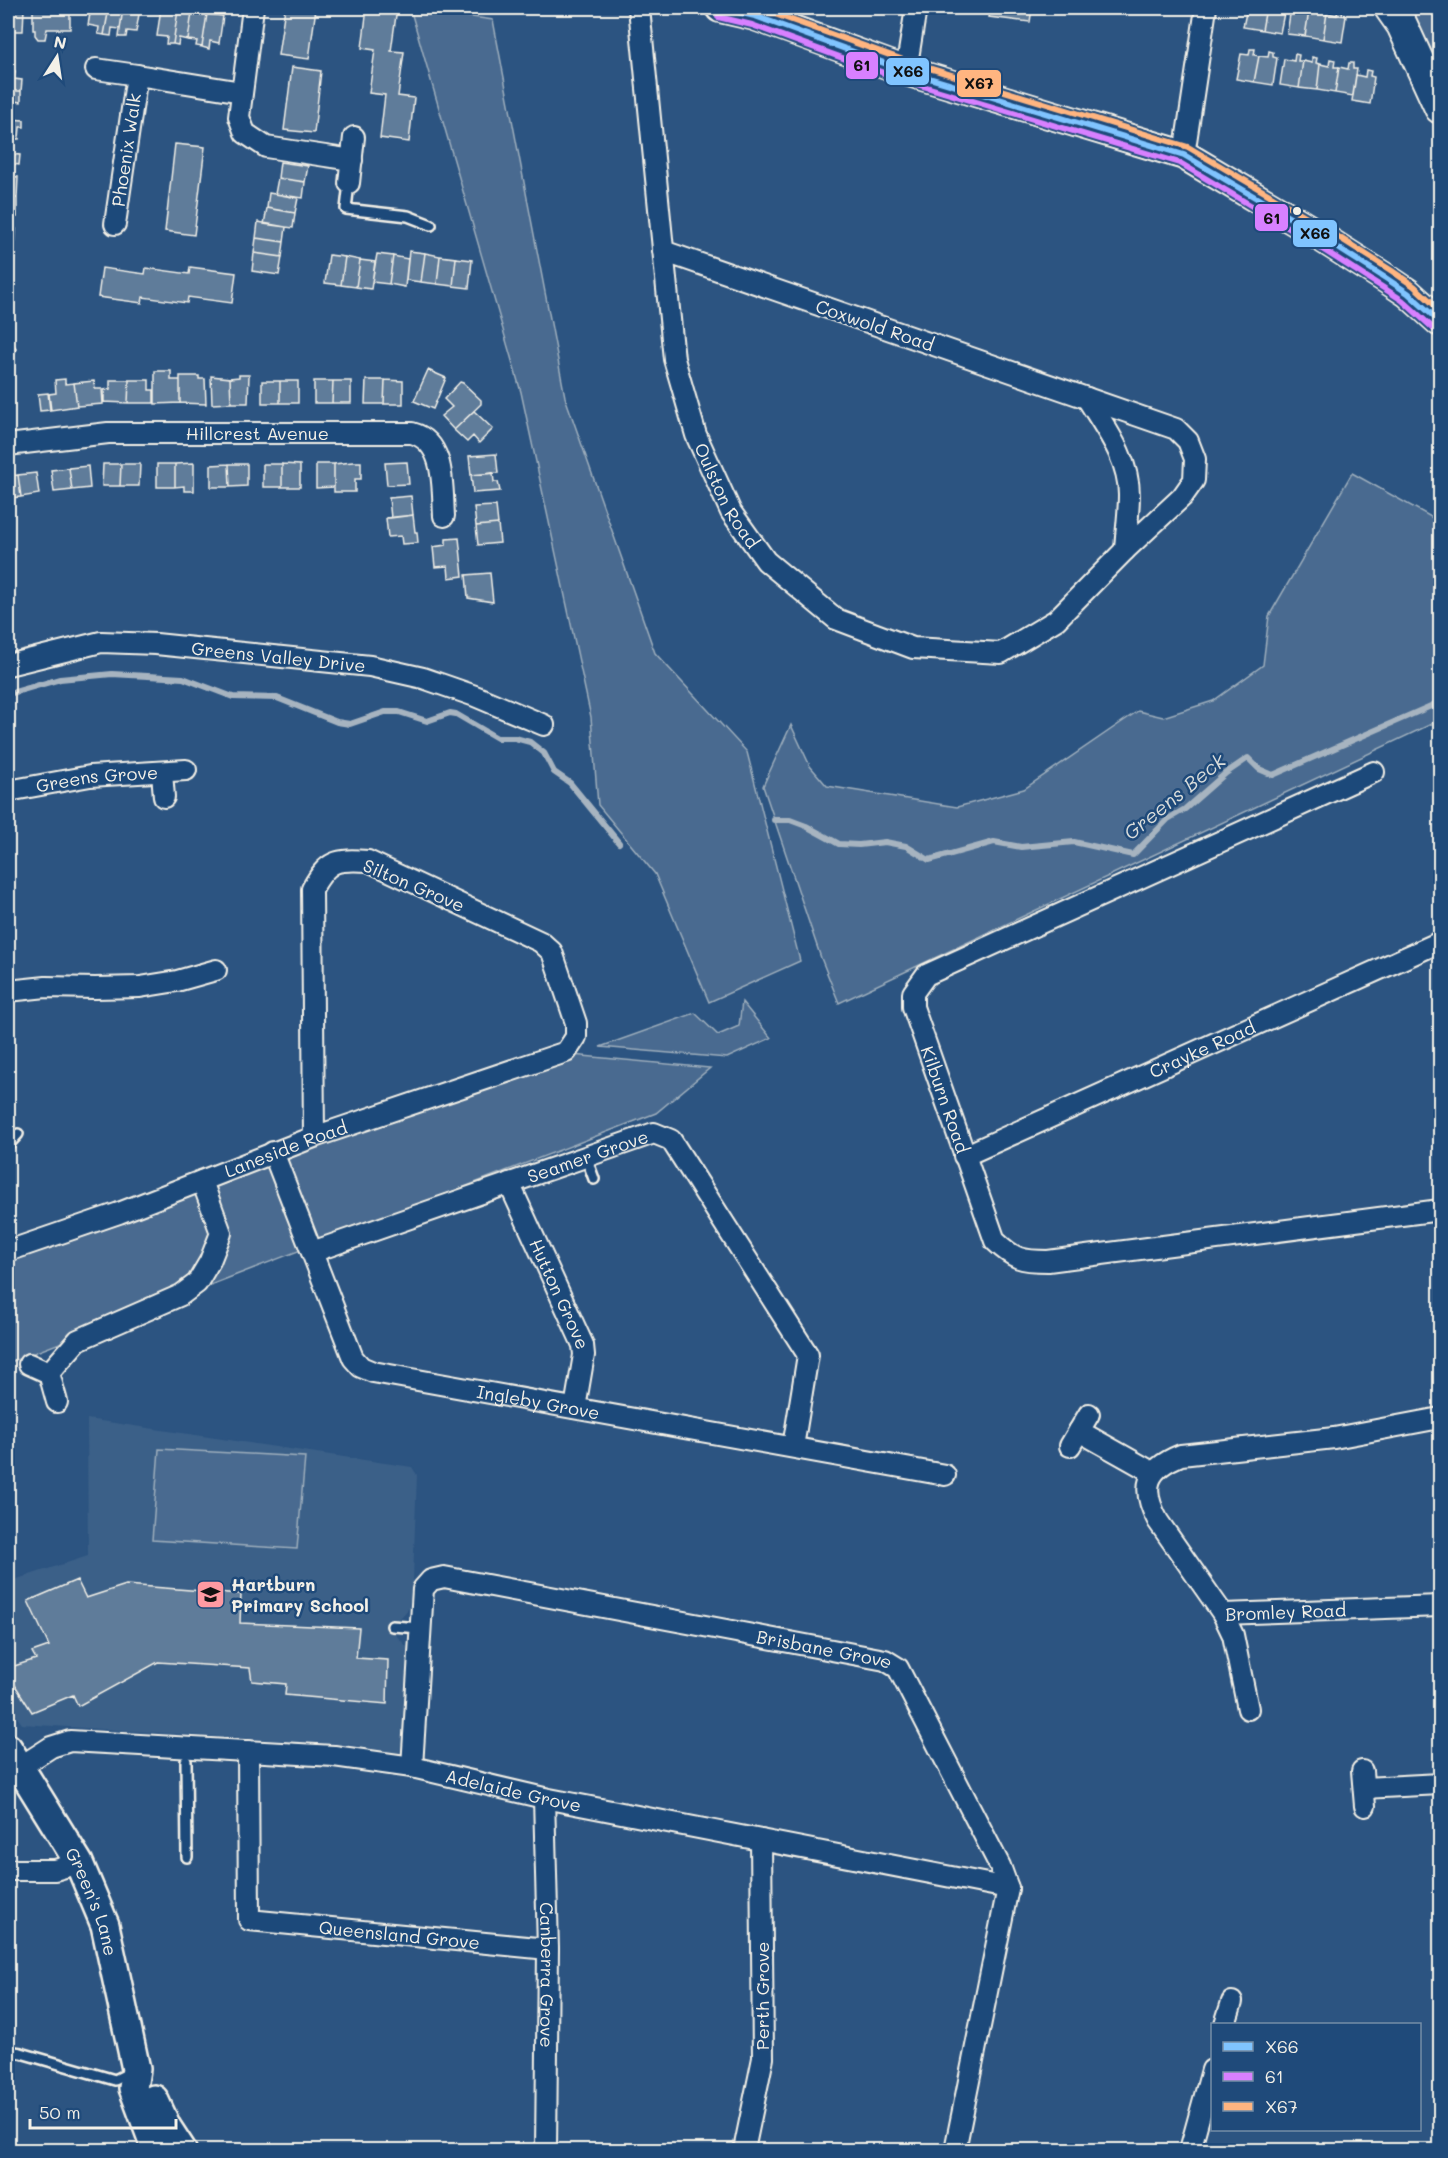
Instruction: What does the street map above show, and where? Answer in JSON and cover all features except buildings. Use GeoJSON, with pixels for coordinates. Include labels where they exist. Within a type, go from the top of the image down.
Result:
{"type":"FeatureCollection","features":[{"type":"Feature","properties":{"kind":"main road"},"geometry":{"type":"LineString","coordinates":[[1396,16],[1440,69]]}},
{"type":"Feature","properties":{"kind":"main road"},"geometry":{"type":"LineString","coordinates":[[1396,16],[1440,108]]}},
{"type":"Feature","properties":{"kind":"street"},"geometry":{"type":"LineString","coordinates":[[254,8],[239,117],[245,133],[267,147],[352,160]]}},
{"type":"Feature","properties":{"kind":"street","name":"Oulston Road"},"geometry":{"type":"LineString","coordinates":[[639,8],[674,359],[696,435],[731,512],[766,561],[836,619],[913,648],[1001,653],[1056,620],[1125,550]]}},
{"type":"Feature","properties":{"kind":"street"},"geometry":{"type":"LineString","coordinates":[[720,8],[756,12],[906,71],[1184,155],[1302,225],[1408,293],[1440,322]]}},
{"type":"Feature","properties":{"kind":"street"},"geometry":{"type":"LineString","coordinates":[[906,71],[916,8]]}},
{"type":"Feature","properties":{"kind":"street"},"geometry":{"type":"LineString","coordinates":[[1184,155],[1206,8]]}},
{"type":"Feature","properties":{"kind":"street","name":"Phoenix Walk"},"geometry":{"type":"LineString","coordinates":[[96,69],[242,92]]}},
{"type":"Feature","properties":{"kind":"street","name":"Phoenix Walk"},"geometry":{"type":"LineString","coordinates":[[116,224],[137,75]]}},
{"type":"Feature","properties":{"kind":"street"},"geometry":{"type":"LineString","coordinates":[[349,183],[354,137]]}},
{"type":"Feature","properties":{"kind":"street","name":"Coxwold Road"},"geometry":{"type":"LineString","coordinates":[[663,251],[1176,429],[1188,441],[1195,459],[1194,480],[1182,497],[1125,550]]}},
{"type":"Feature","properties":{"kind":"street"},"geometry":{"type":"LineString","coordinates":[[1408,293],[1440,297]]}},
{"type":"Feature","properties":{"kind":"street"},"geometry":{"type":"LineString","coordinates":[[1087,398],[1115,444],[1126,470],[1129,494],[1125,550]]}},
{"type":"Feature","properties":{"kind":"street","name":"Hillcrest Avenue"},"geometry":{"type":"LineString","coordinates":[[8,445],[101,433],[420,435],[429,443],[437,456],[444,516]]}},
{"type":"Feature","properties":{"kind":"street","name":"Greens Valley Drive"},"geometry":{"type":"LineString","coordinates":[[8,665],[101,642],[156,644],[370,666],[433,682],[475,696],[544,725]]}},
{"type":"Feature","properties":{"kind":"street","name":"Greens Grove"},"geometry":{"type":"LineString","coordinates":[[8,791],[90,776],[186,770]]}},
{"type":"Feature","properties":{"kind":"street","name":"Kilburn Road"},"geometry":{"type":"LineString","coordinates":[[1374,772],[1353,774],[926,975],[913,993],[913,1007],[995,1241],[1011,1256],[1030,1261],[1048,1261],[1440,1210]]}},
{"type":"Feature","properties":{"kind":"street"},"geometry":{"type":"LineString","coordinates":[[162,773],[164,797]]}},
{"type":"Feature","properties":{"kind":"street","name":"Silton Grove"},"geometry":{"type":"LineString","coordinates":[[314,1137],[312,890],[322,872],[341,860],[368,861],[541,942],[547,947],[552,952],[576,1023],[576,1037],[566,1052]]}},
{"type":"Feature","properties":{"kind":"street","name":"Crayke Road"},"geometry":{"type":"LineString","coordinates":[[964,1156],[1440,942]]}},
{"type":"Feature","properties":{"kind":"street"},"geometry":{"type":"LineString","coordinates":[[8,992],[46,987],[140,987],[177,981],[216,970]]}},
{"type":"Feature","properties":{"kind":"street","name":"Laneside Road"},"geometry":{"type":"LineString","coordinates":[[8,1251],[119,1213],[314,1137],[566,1052]]}},
{"type":"Feature","properties":{"kind":"street","name":"Seamer Grove"},"geometry":{"type":"LineString","coordinates":[[312,1252],[654,1133],[671,1140],[808,1355],[793,1447]]}},
{"type":"Feature","properties":{"kind":"street","name":"Ingleby Grove"},"geometry":{"type":"LineString","coordinates":[[273,1152],[353,1358],[361,1367],[373,1372],[945,1475]]}},
{"type":"Feature","properties":{"kind":"street"},"geometry":{"type":"LineString","coordinates":[[49,1373],[78,1340],[181,1295],[196,1283],[210,1262],[221,1233],[202,1181]]}},
{"type":"Feature","properties":{"kind":"street","name":"Hutton Grove"},"geometry":{"type":"LineString","coordinates":[[509,1183],[583,1345],[584,1355],[574,1408]]}},
{"type":"Feature","properties":{"kind":"street"},"geometry":{"type":"LineString","coordinates":[[29,1364],[49,1373]]}},
{"type":"Feature","properties":{"kind":"street"},"geometry":{"type":"LineString","coordinates":[[49,1373],[57,1402]]}},
{"type":"Feature","properties":{"kind":"street"},"geometry":{"type":"LineString","coordinates":[[1079,1430],[1152,1472],[1165,1461],[1181,1455],[1334,1438],[1440,1418]]}},
{"type":"Feature","properties":{"kind":"street","name":"Bromley Road"},"geometry":{"type":"LineString","coordinates":[[1152,1472],[1148,1488],[1149,1505],[1223,1614],[1440,1606]]}},
{"type":"Feature","properties":{"kind":"street","name":"Brisbane Grove"},"geometry":{"type":"LineString","coordinates":[[412,1767],[423,1589],[431,1580],[444,1576],[885,1660],[898,1668],[1000,1866],[1008,1888]]}},
{"type":"Feature","properties":{"kind":"street"},"geometry":{"type":"LineString","coordinates":[[1223,1614],[1233,1635],[1248,1709]]}},
{"type":"Feature","properties":{"kind":"street","name":"Adelaide Grove"},"geometry":{"type":"LineString","coordinates":[[14,1757],[70,1741],[334,1756],[412,1767],[544,1798],[1008,1888]]}},
{"type":"Feature","properties":{"kind":"street","name":"Queensland Grove"},"geometry":{"type":"LineString","coordinates":[[248,1751],[249,1920],[548,1950]]}},
{"type":"Feature","properties":{"kind":"street","name":"Green's Lane"},"geometry":{"type":"LineString","coordinates":[[14,1757],[79,1863],[108,1936],[136,2070],[133,2088],[156,2151]]}},
{"type":"Feature","properties":{"kind":"street"},"geometry":{"type":"LineString","coordinates":[[1364,1788],[1440,1784]]}},
{"type":"Feature","properties":{"kind":"street","name":"Canberra Grove"},"geometry":{"type":"LineString","coordinates":[[544,1798],[548,1950],[546,2151]]}},
{"type":"Feature","properties":{"kind":"street","name":"Perth Grove"},"geometry":{"type":"LineString","coordinates":[[744,2151],[763,2058],[761,1840]]}},
{"type":"Feature","properties":{"kind":"street"},"geometry":{"type":"LineString","coordinates":[[8,1870],[54,1870],[79,1863]]}},
{"type":"Feature","properties":{"kind":"street"},"geometry":{"type":"LineString","coordinates":[[955,2151],[1008,1888]]}},
{"type":"Feature","properties":{"kind":"street"},"geometry":{"type":"LineString","coordinates":[[1227,2023],[1232,2002]]}},
{"type":"Feature","properties":{"kind":"street","name":"Green's Lane"},"geometry":{"type":"LineString","coordinates":[[136,2070],[146,2081],[167,2127],[182,2151]]}},
{"type":"Feature","properties":{"kind":"street"},"geometry":{"type":"LineString","coordinates":[[1190,2151],[1211,2074]]}},
{"type":"Feature","properties":{"kind":"lane"},"geometry":{"type":"LineString","coordinates":[[349,183],[346,209],[408,216],[430,225]]}},
{"type":"Feature","properties":{"kind":"lane"},"geometry":{"type":"LineString","coordinates":[[8,1145],[18,1134]]}},
{"type":"Feature","properties":{"kind":"lane"},"geometry":{"type":"LineString","coordinates":[[586,1157],[594,1179]]}},
{"type":"Feature","properties":{"kind":"lane"},"geometry":{"type":"LineString","coordinates":[[392,1626],[421,1628]]}},
{"type":"Feature","properties":{"kind":"lane"},"geometry":{"type":"LineString","coordinates":[[186,1761],[187,1857]]}},
{"type":"Feature","properties":{"kind":"lane"},"geometry":{"type":"LineString","coordinates":[[8,2051],[115,2080],[136,2070]]}},
{"type":"Feature","properties":{"kind":"shaded area"},"geometry":{"type":"Polygon","coordinates":[[[410,8],[493,20],[565,397],[655,653],[747,752],[800,961],[709,1002],[655,874],[598,805],[591,717],[521,392],[410,8]]]}},
{"type":"Feature","properties":{"kind":"shaded area"},"geometry":{"type":"Polygon","coordinates":[[[1394,8],[1440,8],[1440,60],[1394,8]]]}},
{"type":"Feature","properties":{"kind":"shaded area"},"geometry":{"type":"Polygon","coordinates":[[[1352,473],[1440,522],[1440,720],[839,1003],[821,958],[763,786],[791,725],[810,766],[827,786],[957,807],[1024,789],[1138,711],[1163,717],[1213,701],[1263,665],[1269,616],[1352,473]]]}},
{"type":"Feature","properties":{"kind":"shaded area"},"geometry":{"type":"Polygon","coordinates":[[[742,1002],[771,1038],[727,1058],[600,1047],[695,1013],[718,1035],[739,1026],[742,1002]]]}},
{"type":"Feature","properties":{"kind":"shaded area"},"geometry":{"type":"Polygon","coordinates":[[[572,1055],[710,1068],[656,1113],[8,1363],[8,1252],[572,1055]]]}},
{"type":"Feature","properties":{"kind":"shaded area","name":"Hartburn Primary School"},"geometry":{"type":"Polygon","coordinates":[[[87,1419],[412,1467],[417,1475],[412,1605],[390,1629],[410,1650],[405,1755],[351,1745],[22,1724],[8,1704],[8,1582],[88,1556],[87,1419]]]}},
{"type":"Feature","properties":{"kind":"shaded area"},"geometry":{"type":"Polygon","coordinates":[[[159,1449],[305,1457],[297,1549],[152,1540],[159,1449]]]}},
{"type":"Feature","properties":{"kind":"waterway","name":"Greens Beck"},"geometry":{"type":"LineString","coordinates":[[8,694],[60,679],[112,674],[183,678],[233,697],[277,698],[337,722],[350,724],[385,712],[399,712],[427,721],[450,713],[456,714],[497,738],[515,738],[530,742],[544,753],[554,772],[570,783],[619,843]]}},
{"type":"Feature","properties":{"kind":"waterway","name":"Greens Beck"},"geometry":{"type":"LineString","coordinates":[[774,820],[790,820],[839,844],[859,845],[885,842],[906,846],[929,860],[994,842],[1021,847],[1074,842],[1133,855],[1168,819],[1185,809],[1226,773],[1248,758],[1259,769],[1273,775],[1440,702]]}},
{"type":"Feature","properties":{"kind":"transit line","name":"X66"},"geometry":{"type":"LineString","coordinates":[[720,8],[755,16],[906,71],[1184,155],[1387,279],[1408,293],[1440,322]]}},
{"type":"Feature","properties":{"kind":"transit line","name":"X67"},"geometry":{"type":"LineString","coordinates":[[758,8],[909,62],[1188,147],[1307,217],[1392,271],[1414,286],[1440,310]]}},
{"type":"Feature","properties":{"kind":"transit line","name":"61"},"geometry":{"type":"LineString","coordinates":[[718,17],[752,25],[903,80],[1180,163],[1297,233],[1402,300],[1434,329]]}},
{"type":"Feature","properties":{"kind":"place","name":"Hartburn Primary School"},"geometry":{"type":"Point","coordinates":[210,1594]}}]}
